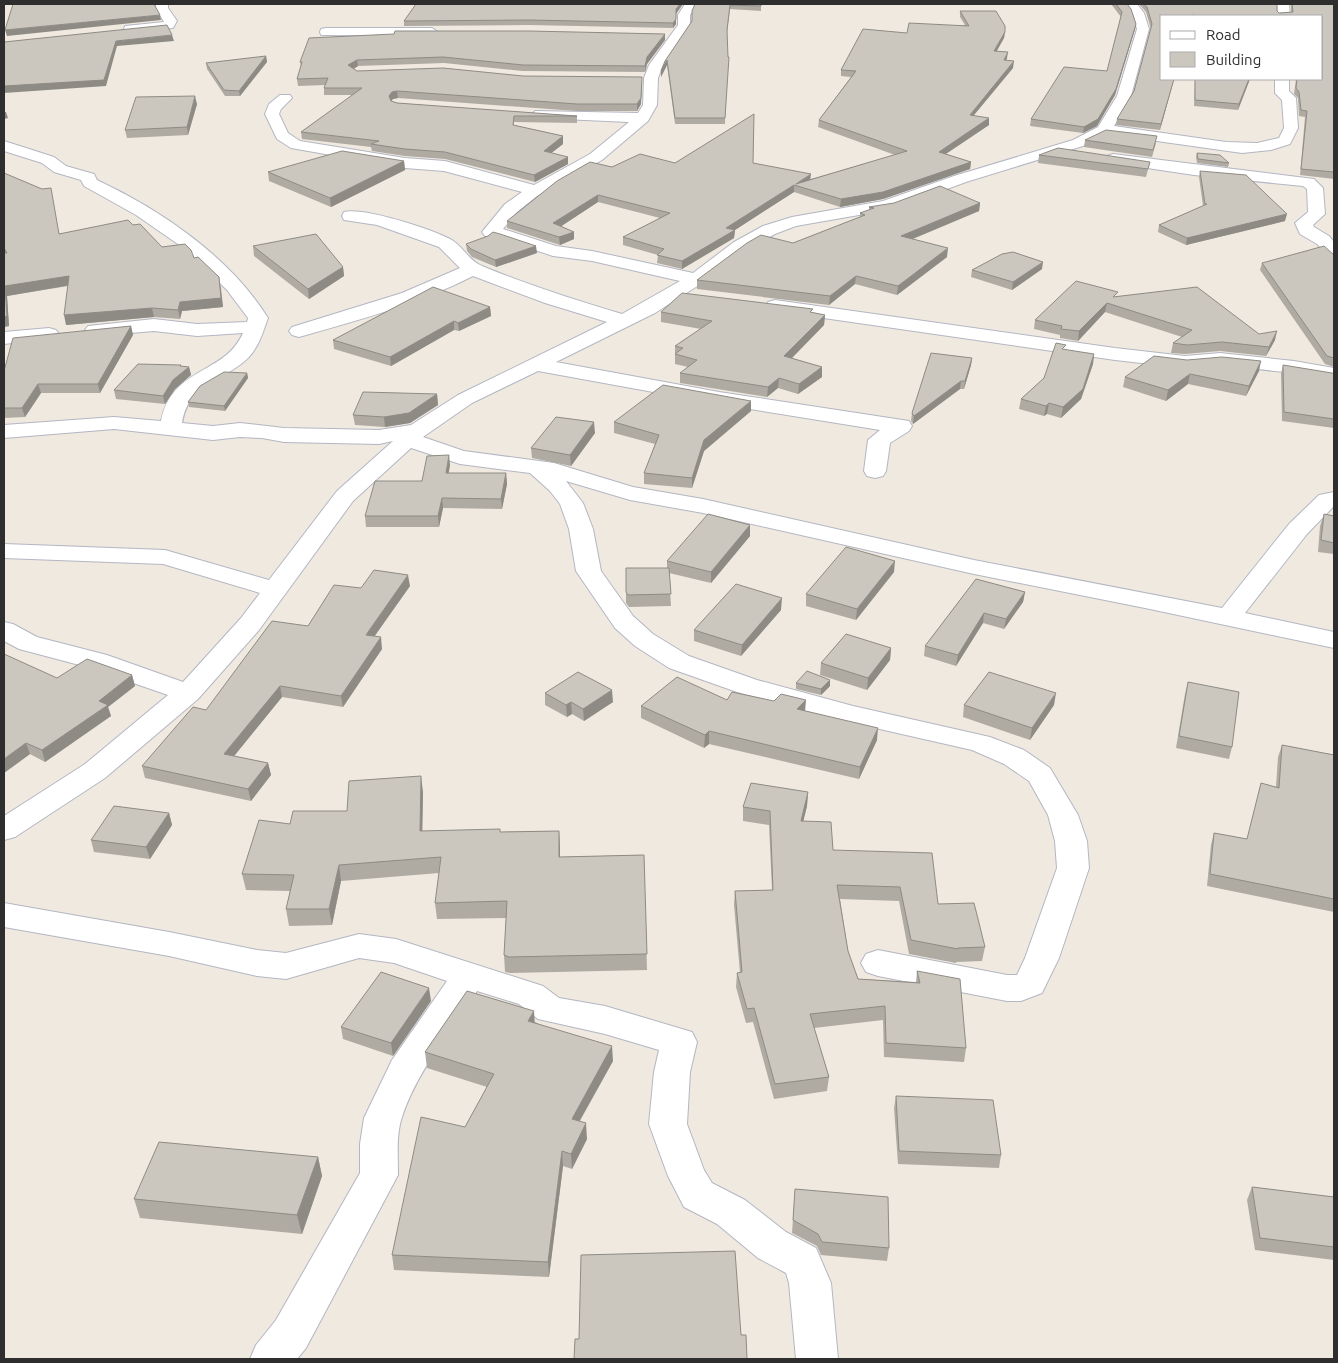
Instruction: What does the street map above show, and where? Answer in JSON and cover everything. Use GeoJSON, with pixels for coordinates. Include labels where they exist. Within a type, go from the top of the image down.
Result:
{"type":"FeatureCollection","features":[{"type":"Feature","properties":{"kind":"street"},"geometry":{"type":"LineString","coordinates":[[113,31],[169,25],[171,21],[162,8],[162,4]]}},
{"type":"Feature","properties":{"kind":"street"},"geometry":{"type":"LineString","coordinates":[[468,249],[491,232],[510,208],[531,193],[596,157],[643,118],[650,105],[646,78],[684,25],[684,15],[691,4]]}},
{"type":"Feature","properties":{"kind":"street"},"geometry":{"type":"LineString","coordinates":[[4,830],[95,771],[188,693],[250,624],[345,496],[379,466],[399,439],[465,399],[625,321],[696,279],[740,246],[769,230],[792,222],[887,205],[960,179],[1078,143],[1103,130],[1114,117],[1124,96],[1143,29],[1138,13],[1131,4]]}},
{"type":"Feature","properties":{"kind":"street"},"geometry":{"type":"LineString","coordinates":[[326,32],[448,32]]}},
{"type":"Feature","properties":{"kind":"street"},"geometry":{"type":"LineString","coordinates":[[658,34],[677,34]]}},
{"type":"Feature","properties":{"kind":"street"},"geometry":{"type":"LineString","coordinates":[[1103,130],[1243,147],[1268,147],[1285,141],[1291,128],[1289,98],[1282,93],[1282,80]]}},
{"type":"Feature","properties":{"kind":"street"},"geometry":{"type":"LineString","coordinates":[[285,98],[274,107],[272,114],[276,127],[282,136],[296,145],[405,163],[445,166],[509,182],[530,189],[531,193]]}},
{"type":"Feature","properties":{"kind":"street"},"geometry":{"type":"LineString","coordinates":[[524,113],[643,118]]}},
{"type":"Feature","properties":{"kind":"street"},"geometry":{"type":"LineString","coordinates":[[4,146],[48,160],[60,169],[88,178],[90,182],[131,202],[192,247],[224,275],[251,306],[258,318],[241,352],[198,378],[183,393],[175,405],[170,429]]}},
{"type":"Feature","properties":{"kind":"street"},"geometry":{"type":"LineString","coordinates":[[1057,149],[1203,171],[1308,182],[1315,188],[1314,201],[1317,214],[1304,223],[1306,230],[1324,240],[1334,252]]}},
{"type":"Feature","properties":{"kind":"street"},"geometry":{"type":"LineString","coordinates":[[350,216],[380,220],[445,243],[468,249]]}},
{"type":"Feature","properties":{"kind":"street"},"geometry":{"type":"LineString","coordinates":[[1314,217],[1334,221]]}},
{"type":"Feature","properties":{"kind":"street"},"geometry":{"type":"LineString","coordinates":[[491,232],[504,234],[553,250],[592,256],[696,279]]}},
{"type":"Feature","properties":{"kind":"street"},"geometry":{"type":"LineString","coordinates":[[468,249],[472,269]]}},
{"type":"Feature","properties":{"kind":"street"},"geometry":{"type":"LineString","coordinates":[[472,269],[552,299],[625,321]]}},
{"type":"Feature","properties":{"kind":"street"},"geometry":{"type":"LineString","coordinates":[[299,331],[386,305],[448,283],[472,269]]}},
{"type":"Feature","properties":{"kind":"street"},"geometry":{"type":"LineString","coordinates":[[672,294],[705,298]]}},
{"type":"Feature","properties":{"kind":"street"},"geometry":{"type":"LineString","coordinates":[[754,304],[1114,354],[1184,362],[1220,359],[1294,366],[1334,374]]}},
{"type":"Feature","properties":{"kind":"street"},"geometry":{"type":"LineString","coordinates":[[4,338],[154,325],[196,330],[255,327]]}},
{"type":"Feature","properties":{"kind":"street"},"geometry":{"type":"LineString","coordinates":[[538,365],[682,393],[830,417],[901,426],[879,440],[875,471]]}},
{"type":"Feature","properties":{"kind":"street"},"geometry":{"type":"LineString","coordinates":[[4,432],[114,423],[213,433],[240,430],[284,435],[399,439],[460,458],[537,468],[580,477],[630,493],[702,506],[974,567],[1334,640]]}},
{"type":"Feature","properties":{"kind":"street"},"geometry":{"type":"LineString","coordinates":[[537,468],[558,486],[572,503],[581,530],[589,571],[624,622],[644,640],[679,662],[746,686],[850,714],[980,743],[1014,757],[1040,776],[1063,815],[1071,841],[1073,868],[1042,958],[1030,984],[1021,988],[1007,988],[878,963]]}},
{"type":"Feature","properties":{"kind":"street"},"geometry":{"type":"LineString","coordinates":[[1228,618],[1298,529],[1328,500],[1334,499]]}},
{"type":"Feature","properties":{"kind":"street"},"geometry":{"type":"LineString","coordinates":[[4,551],[165,557],[275,590]]}},
{"type":"Feature","properties":{"kind":"street"},"geometry":{"type":"LineString","coordinates":[[4,630],[28,643],[97,661],[188,693]]}},
{"type":"Feature","properties":{"kind":"street"},"geometry":{"type":"LineString","coordinates":[[4,915],[169,944],[257,963],[286,966],[321,958],[359,946],[396,951],[531,995],[550,1010],[605,1020],[679,1042],[672,1072],[668,1124],[682,1167],[698,1195],[731,1212],[772,1245],[802,1261],[810,1283],[816,1359]]}},
{"type":"Feature","properties":{"kind":"street"},"geometry":{"type":"LineString","coordinates":[[271,1359],[291,1334],[379,1175],[379,1144],[383,1118],[405,1070],[469,976]]}},
{"type":"Feature","properties":{"kind":"building"},"geometry":{"type":"Polygon","coordinates":[[[13,4],[154,4],[160,15],[5,30],[13,4]]]}},
{"type":"Feature","properties":{"kind":"building"},"geometry":{"type":"Polygon","coordinates":[[[416,4],[680,4],[676,9],[676,19],[673,23],[529,20],[404,21],[416,4]]]}},
{"type":"Feature","properties":{"kind":"building"},"geometry":{"type":"Polygon","coordinates":[[[695,4],[761,4],[761,6],[730,5],[727,30],[729,57],[725,118],[675,118],[667,60],[661,71],[665,61],[692,21],[692,11],[695,4]]]}},
{"type":"Feature","properties":{"kind":"building"},"geometry":{"type":"Polygon","coordinates":[[[1116,4],[1127,4],[1131,9],[1136,24],[1116,89],[1098,119],[1084,127],[1031,119],[1064,67],[1107,71],[1122,12],[1116,4]]]}},
{"type":"Feature","properties":{"kind":"building"},"geometry":{"type":"Polygon","coordinates":[[[1144,4],[1277,4],[1277,11],[1279,13],[1293,12],[1292,4],[1334,4],[1334,172],[1301,169],[1307,111],[1301,110],[1299,92],[1296,88],[1297,80],[1323,80],[1323,15],[1160,15],[1160,80],[1174,80],[1161,124],[1117,119],[1134,91],[1152,24],[1147,7],[1144,4]]]}},
{"type":"Feature","properties":{"kind":"building"},"geometry":{"type":"Polygon","coordinates":[[[960,11],[996,11],[1005,26],[1005,32],[994,51],[1008,52],[1004,60],[1014,61],[970,115],[989,118],[939,152],[971,162],[883,192],[841,199],[794,185],[726,228],[735,230],[682,261],[657,255],[664,249],[623,237],[670,213],[598,195],[553,223],[574,232],[559,237],[507,221],[557,181],[590,162],[612,167],[640,154],[675,163],[754,114],[753,163],[811,174],[796,184],[907,151],[819,120],[856,71],[841,70],[863,29],[907,33],[909,23],[969,26],[960,11]]]}},
{"type":"Feature","properties":{"kind":"building"},"geometry":{"type":"Polygon","coordinates":[[[167,25],[172,35],[116,41],[104,80],[4,86],[4,42],[167,25]]]}},
{"type":"Feature","properties":{"kind":"building"},"geometry":{"type":"Polygon","coordinates":[[[395,31],[665,34],[647,57],[645,66],[523,65],[443,57],[357,60],[348,65],[357,71],[443,68],[523,76],[642,77],[641,98],[637,104],[577,104],[397,91],[392,92],[389,96],[391,101],[397,103],[577,116],[514,116],[513,125],[563,136],[544,151],[568,157],[534,175],[445,152],[405,149],[371,144],[379,141],[301,132],[362,88],[324,88],[328,78],[297,79],[302,62],[300,62],[309,38],[394,34],[395,31]]]}},
{"type":"Feature","properties":{"kind":"building"},"geometry":{"type":"Polygon","coordinates":[[[266,56],[239,91],[224,90],[206,63],[266,56]]]}},
{"type":"Feature","properties":{"kind":"building"},"geometry":{"type":"Polygon","coordinates":[[[1195,80],[1249,80],[1239,104],[1195,100],[1195,80]]]}},
{"type":"Feature","properties":{"kind":"building"},"geometry":{"type":"Polygon","coordinates":[[[195,96],[187,127],[125,130],[136,97],[195,96]]]}},
{"type":"Feature","properties":{"kind":"building"},"geometry":{"type":"Polygon","coordinates":[[[1106,130],[1157,136],[1153,150],[1085,140],[1106,130]]]}},
{"type":"Feature","properties":{"kind":"building"},"geometry":{"type":"Polygon","coordinates":[[[1058,148],[1150,162],[1148,169],[1039,155],[1058,148]]]}},
{"type":"Feature","properties":{"kind":"building"},"geometry":{"type":"Polygon","coordinates":[[[342,151],[404,161],[330,198],[268,172],[342,151]]]}},
{"type":"Feature","properties":{"kind":"building"},"geometry":{"type":"Polygon","coordinates":[[[1197,153],[1220,155],[1229,163],[1198,159],[1197,153]]]}},
{"type":"Feature","properties":{"kind":"building"},"geometry":{"type":"Polygon","coordinates":[[[1200,171],[1246,175],[1287,214],[1187,238],[1159,225],[1207,204],[1205,204],[1200,171]]]}},
{"type":"Feature","properties":{"kind":"building"},"geometry":{"type":"Polygon","coordinates":[[[4,173],[42,189],[51,188],[59,234],[128,220],[133,225],[140,224],[162,247],[185,244],[191,250],[194,258],[198,257],[219,277],[221,298],[180,302],[178,310],[152,308],[64,315],[69,276],[5,286],[7,316],[4,317],[4,253],[7,253],[4,248],[4,173]]]}},
{"type":"Feature","properties":{"kind":"building"},"geometry":{"type":"Polygon","coordinates":[[[940,186],[980,203],[901,236],[948,248],[898,286],[856,276],[830,296],[697,280],[747,243],[761,235],[793,243],[865,215],[860,213],[874,208],[869,207],[894,203],[940,186]]]}},
{"type":"Feature","properties":{"kind":"building"},"geometry":{"type":"Polygon","coordinates":[[[493,232],[536,246],[495,260],[471,249],[466,244],[488,236],[493,232]]]}},
{"type":"Feature","properties":{"kind":"building"},"geometry":{"type":"Polygon","coordinates":[[[316,234],[343,267],[308,289],[253,246],[316,234]]]}},
{"type":"Feature","properties":{"kind":"building"},"geometry":{"type":"Polygon","coordinates":[[[1324,246],[1334,255],[1334,358],[1327,356],[1262,263],[1324,246]]]}},
{"type":"Feature","properties":{"kind":"building"},"geometry":{"type":"Polygon","coordinates":[[[1013,252],[1043,262],[1013,282],[972,270],[1002,254],[1013,252]]]}},
{"type":"Feature","properties":{"kind":"building"},"geometry":{"type":"Polygon","coordinates":[[[1076,281],[1118,292],[1113,297],[1197,287],[1259,334],[1277,331],[1269,347],[1222,342],[1187,345],[1173,343],[1192,330],[1107,303],[1079,331],[1061,329],[1062,326],[1035,320],[1076,281]]]}},
{"type":"Feature","properties":{"kind":"building"},"geometry":{"type":"Polygon","coordinates":[[[433,287],[490,307],[458,323],[454,321],[390,357],[333,340],[433,287]]]}},
{"type":"Feature","properties":{"kind":"building"},"geometry":{"type":"Polygon","coordinates":[[[682,293],[813,309],[810,312],[825,315],[784,356],[822,367],[799,384],[779,378],[768,387],[680,373],[697,360],[675,354],[683,348],[675,346],[712,321],[661,312],[682,293]]]}},
{"type":"Feature","properties":{"kind":"building"},"geometry":{"type":"Polygon","coordinates":[[[131,326],[98,384],[38,384],[22,408],[4,408],[4,371],[13,338],[131,326]]]}},
{"type":"Feature","properties":{"kind":"building"},"geometry":{"type":"Polygon","coordinates":[[[1056,343],[1066,345],[1062,349],[1094,354],[1083,389],[1063,407],[1049,403],[1046,406],[1021,399],[1044,378],[1056,343]]]}},
{"type":"Feature","properties":{"kind":"building"},"geometry":{"type":"Polygon","coordinates":[[[931,353],[972,358],[965,381],[961,381],[914,416],[912,413],[931,353]]]}},
{"type":"Feature","properties":{"kind":"building"},"geometry":{"type":"Polygon","coordinates":[[[1154,356],[1187,360],[1222,357],[1261,361],[1249,386],[1190,374],[1168,390],[1125,377],[1154,356]]]}},
{"type":"Feature","properties":{"kind":"building"},"geometry":{"type":"Polygon","coordinates":[[[138,364],[181,365],[189,367],[173,380],[163,396],[114,390],[138,364]]]}},
{"type":"Feature","properties":{"kind":"building"},"geometry":{"type":"Polygon","coordinates":[[[1283,365],[1334,374],[1334,419],[1284,412],[1283,365]]]}},
{"type":"Feature","properties":{"kind":"building"},"geometry":{"type":"Polygon","coordinates":[[[224,372],[247,373],[224,406],[188,402],[200,386],[224,372]]]}},
{"type":"Feature","properties":{"kind":"building"},"geometry":{"type":"Polygon","coordinates":[[[663,385],[751,401],[704,440],[692,478],[644,473],[659,435],[614,422],[663,385]]]}},
{"type":"Feature","properties":{"kind":"building"},"geometry":{"type":"Polygon","coordinates":[[[363,392],[437,394],[409,413],[384,417],[353,415],[363,392]]]}},
{"type":"Feature","properties":{"kind":"building"},"geometry":{"type":"Polygon","coordinates":[[[556,417],[594,422],[570,455],[531,448],[556,417]]]}},
{"type":"Feature","properties":{"kind":"building"},"geometry":{"type":"Polygon","coordinates":[[[449,455],[446,473],[506,473],[501,499],[442,498],[438,516],[365,516],[375,481],[422,481],[427,456],[449,455]]]}},
{"type":"Feature","properties":{"kind":"building"},"geometry":{"type":"Polygon","coordinates":[[[708,514],[750,525],[711,572],[667,561],[708,514]]]}},
{"type":"Feature","properties":{"kind":"building"},"geometry":{"type":"Polygon","coordinates":[[[1324,514],[1334,516],[1334,543],[1321,540],[1324,514]]]}},
{"type":"Feature","properties":{"kind":"building"},"geometry":{"type":"Polygon","coordinates":[[[846,547],[895,561],[857,609],[806,594],[846,547]]]}},
{"type":"Feature","properties":{"kind":"building"},"geometry":{"type":"Polygon","coordinates":[[[626,568],[669,568],[671,594],[628,595],[626,592],[626,568]]]}},
{"type":"Feature","properties":{"kind":"building"},"geometry":{"type":"Polygon","coordinates":[[[374,570],[408,575],[366,635],[381,637],[341,696],[280,686],[224,754],[268,763],[248,789],[142,766],[193,707],[206,710],[272,621],[308,626],[334,585],[361,588],[374,570]]]}},
{"type":"Feature","properties":{"kind":"building"},"geometry":{"type":"Polygon","coordinates":[[[976,579],[1025,592],[1006,619],[984,613],[958,655],[925,646],[976,579]]]}},
{"type":"Feature","properties":{"kind":"building"},"geometry":{"type":"Polygon","coordinates":[[[736,584],[782,598],[742,645],[694,630],[736,584]]]}},
{"type":"Feature","properties":{"kind":"building"},"geometry":{"type":"Polygon","coordinates":[[[846,634],[891,648],[868,678],[821,663],[846,634]]]}},
{"type":"Feature","properties":{"kind":"building"},"geometry":{"type":"Polygon","coordinates":[[[4,654],[57,678],[87,659],[132,675],[99,701],[108,705],[42,750],[26,743],[4,759],[4,654]]]}},
{"type":"Feature","properties":{"kind":"building"},"geometry":{"type":"Polygon","coordinates":[[[807,671],[830,680],[821,689],[796,683],[807,671]]]}},
{"type":"Feature","properties":{"kind":"building"},"geometry":{"type":"Polygon","coordinates":[[[578,672],[612,690],[583,709],[571,702],[566,705],[545,693],[578,672]]]}},
{"type":"Feature","properties":{"kind":"building"},"geometry":{"type":"Polygon","coordinates":[[[989,672],[1056,693],[1032,728],[964,705],[989,672]]]}},
{"type":"Feature","properties":{"kind":"building"},"geometry":{"type":"Polygon","coordinates":[[[677,677],[727,700],[732,692],[774,701],[781,694],[806,700],[797,709],[878,728],[860,767],[709,731],[705,735],[641,706],[677,677]]]}},
{"type":"Feature","properties":{"kind":"building"},"geometry":{"type":"Polygon","coordinates":[[[1188,682],[1239,692],[1232,747],[1179,736],[1188,682]]]}},
{"type":"Feature","properties":{"kind":"building"},"geometry":{"type":"Polygon","coordinates":[[[1282,745],[1334,755],[1334,899],[1210,874],[1214,833],[1247,839],[1261,783],[1279,788],[1282,745]]]}},
{"type":"Feature","properties":{"kind":"building"},"geometry":{"type":"Polygon","coordinates":[[[421,776],[420,831],[500,829],[500,832],[559,831],[559,857],[644,855],[647,954],[509,957],[504,955],[507,901],[435,903],[441,857],[339,865],[329,909],[286,909],[294,875],[242,874],[259,820],[290,824],[293,811],[347,811],[349,781],[421,776]]]}},
{"type":"Feature","properties":{"kind":"building"},"geometry":{"type":"Polygon","coordinates":[[[751,783],[808,792],[801,821],[831,822],[833,850],[932,853],[938,904],[974,903],[985,947],[958,949],[911,940],[900,887],[837,885],[848,951],[858,979],[920,983],[917,971],[960,979],[966,1048],[886,1043],[885,1006],[810,1014],[829,1077],[775,1084],[754,1008],[747,1009],[737,973],[742,972],[735,891],[773,890],[770,811],[743,807],[751,783]]]}},
{"type":"Feature","properties":{"kind":"building"},"geometry":{"type":"Polygon","coordinates":[[[114,806],[169,813],[146,847],[91,840],[114,806]]]}},
{"type":"Feature","properties":{"kind":"building"},"geometry":{"type":"Polygon","coordinates":[[[381,972],[429,988],[391,1043],[341,1027],[381,972]]]}},
{"type":"Feature","properties":{"kind":"building"},"geometry":{"type":"Polygon","coordinates":[[[467,991],[534,1011],[528,1021],[612,1046],[572,1119],[586,1123],[571,1154],[562,1151],[548,1262],[392,1255],[421,1117],[465,1127],[494,1074],[425,1052],[467,991]]]}},
{"type":"Feature","properties":{"kind":"building"},"geometry":{"type":"Polygon","coordinates":[[[896,1096],[993,1100],[1001,1155],[899,1151],[896,1096]]]}},
{"type":"Feature","properties":{"kind":"building"},"geometry":{"type":"Polygon","coordinates":[[[159,1142],[318,1157],[297,1215],[134,1199],[159,1142]]]}},
{"type":"Feature","properties":{"kind":"building"},"geometry":{"type":"Polygon","coordinates":[[[1252,1187],[1334,1197],[1334,1247],[1260,1238],[1252,1187]]]}},
{"type":"Feature","properties":{"kind":"building"},"geometry":{"type":"Polygon","coordinates":[[[795,1189],[888,1197],[889,1248],[822,1242],[818,1234],[793,1220],[795,1189]]]}},
{"type":"Feature","properties":{"kind":"building"},"geometry":{"type":"Polygon","coordinates":[[[735,1251],[741,1335],[746,1335],[747,1359],[574,1359],[575,1339],[579,1339],[581,1255],[735,1251]]]}}]}
